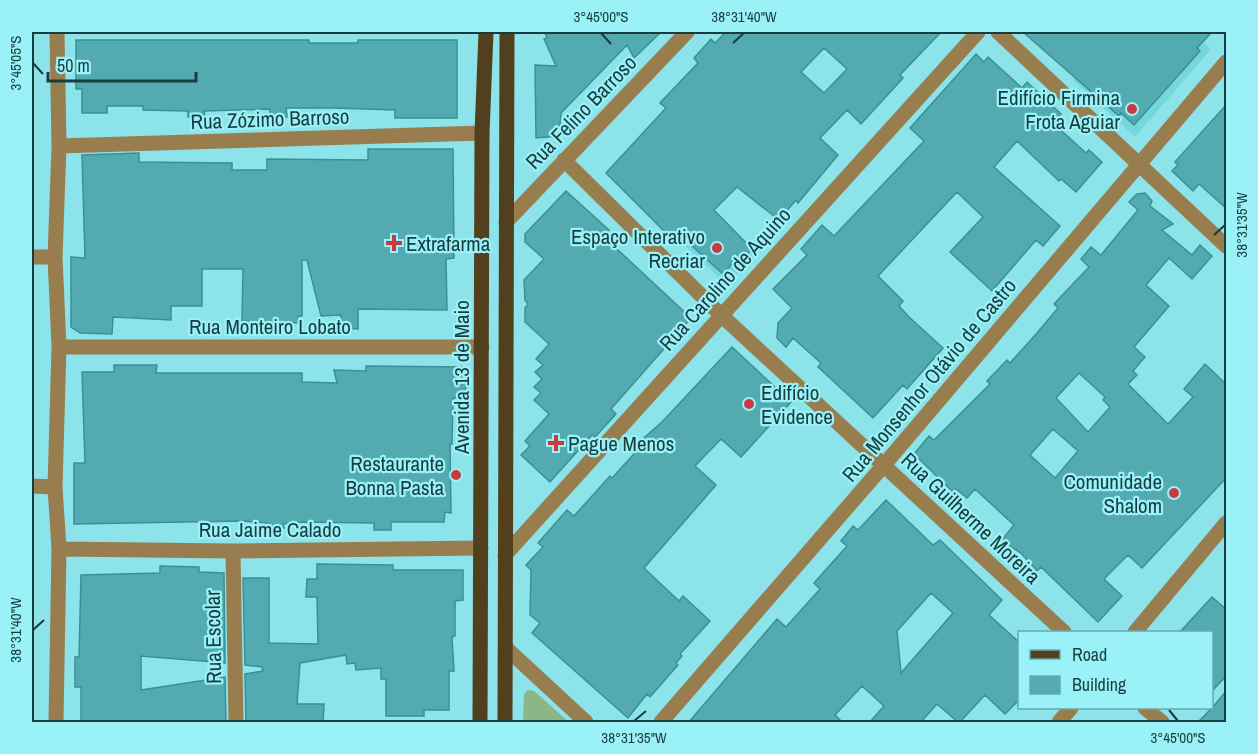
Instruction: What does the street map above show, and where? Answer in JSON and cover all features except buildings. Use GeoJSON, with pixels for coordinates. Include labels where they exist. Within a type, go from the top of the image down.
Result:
{"type":"FeatureCollection","features":[{"type":"Feature","properties":{"kind":"main road","name":"Avenida 13 de Maio"},"geometry":{"type":"LineString","coordinates":[[480,723],[482,133],[486,32]]}},
{"type":"Feature","properties":{"kind":"main road"},"geometry":{"type":"LineString","coordinates":[[505,723],[507,32]]}},
{"type":"Feature","properties":{"kind":"street"},"geometry":{"type":"LineString","coordinates":[[56,723],[59,549],[55,487],[58,347],[55,257],[59,146],[57,32]]}},
{"type":"Feature","properties":{"kind":"street","name":"Rua Felino Barroso"},"geometry":{"type":"LineString","coordinates":[[506,222],[687,32]]}},
{"type":"Feature","properties":{"kind":"street","name":"Rua Carolino de Aquino"},"geometry":{"type":"LineString","coordinates":[[505,555],[978,32]]}},
{"type":"Feature","properties":{"kind":"street"},"geometry":{"type":"LineString","coordinates":[[998,32],[1227,246]]}},
{"type":"Feature","properties":{"kind":"street","name":"Rua Monsenhor Otávio de Castro"},"geometry":{"type":"LineString","coordinates":[[661,723],[1227,62]]}},
{"type":"Feature","properties":{"kind":"street","name":"Rua Zózimo Barroso"},"geometry":{"type":"LineString","coordinates":[[59,146],[482,133]]}},
{"type":"Feature","properties":{"kind":"street","name":"Rua Guilherme Moreira"},"geometry":{"type":"LineString","coordinates":[[564,160],[721,315],[1062,631]]}},
{"type":"Feature","properties":{"kind":"street"},"geometry":{"type":"LineString","coordinates":[[32,257],[55,257]]}},
{"type":"Feature","properties":{"kind":"street","name":"Rua Monteiro Lobato"},"geometry":{"type":"LineString","coordinates":[[58,347],[482,347]]}},
{"type":"Feature","properties":{"kind":"street"},"geometry":{"type":"LineString","coordinates":[[32,486],[55,487]]}},
{"type":"Feature","properties":{"kind":"street"},"geometry":{"type":"LineString","coordinates":[[1137,631],[1227,523]]}},
{"type":"Feature","properties":{"kind":"street","name":"Rua Jaime Calado"},"geometry":{"type":"LineString","coordinates":[[59,549],[233,551],[481,548]]}},
{"type":"Feature","properties":{"kind":"street","name":"Rua Escolar"},"geometry":{"type":"LineString","coordinates":[[233,551],[236,723]]}},
{"type":"Feature","properties":{"kind":"street"},"geometry":{"type":"LineString","coordinates":[[506,648],[586,723]]}},
{"type":"Feature","properties":{"kind":"street"},"geometry":{"type":"LineString","coordinates":[[1059,723],[1070,709]]}},
{"type":"Feature","properties":{"kind":"street"},"geometry":{"type":"LineString","coordinates":[[1147,709],[1162,723]]}},
{"type":"Feature","properties":{"kind":"shaded area","name":"Edifício Firmina Frota Aguiar"},"geometry":{"type":"Polygon","coordinates":[[[1113,32],[1192,32],[1211,49],[1135,137],[1073,80],[1113,32]]]}},
{"type":"Feature","properties":{"kind":"shaded area","name":"Espaço Interativo Recriar"},"geometry":{"type":"Polygon","coordinates":[[[707,212],[755,256],[727,285],[680,241],[707,212]]]}},
{"type":"Feature","properties":{"kind":"green space"},"geometry":{"type":"Polygon","coordinates":[[[528,690],[534,691],[569,722],[523,722],[524,694],[528,690]]]}},
{"type":"Feature","properties":{"kind":"place","name":"Edifício Firmina Frota Aguiar"},"geometry":{"type":"Point","coordinates":[1132,109]}},
{"type":"Feature","properties":{"kind":"place","name":"Extrafarma"},"geometry":{"type":"Point","coordinates":[394,243]}},
{"type":"Feature","properties":{"kind":"place","name":"Espaço Interativo Recriar"},"geometry":{"type":"Point","coordinates":[717,248]}},
{"type":"Feature","properties":{"kind":"place","name":"Edifício Evidence"},"geometry":{"type":"Point","coordinates":[749,404]}},
{"type":"Feature","properties":{"kind":"place","name":"Pague Menos"},"geometry":{"type":"Point","coordinates":[556,443]}},
{"type":"Feature","properties":{"kind":"place","name":"Restaurante Bonna Pasta"},"geometry":{"type":"Point","coordinates":[456,475]}},
{"type":"Feature","properties":{"kind":"place","name":"Comunidade Shalom"},"geometry":{"type":"Point","coordinates":[1174,493]}}]}
